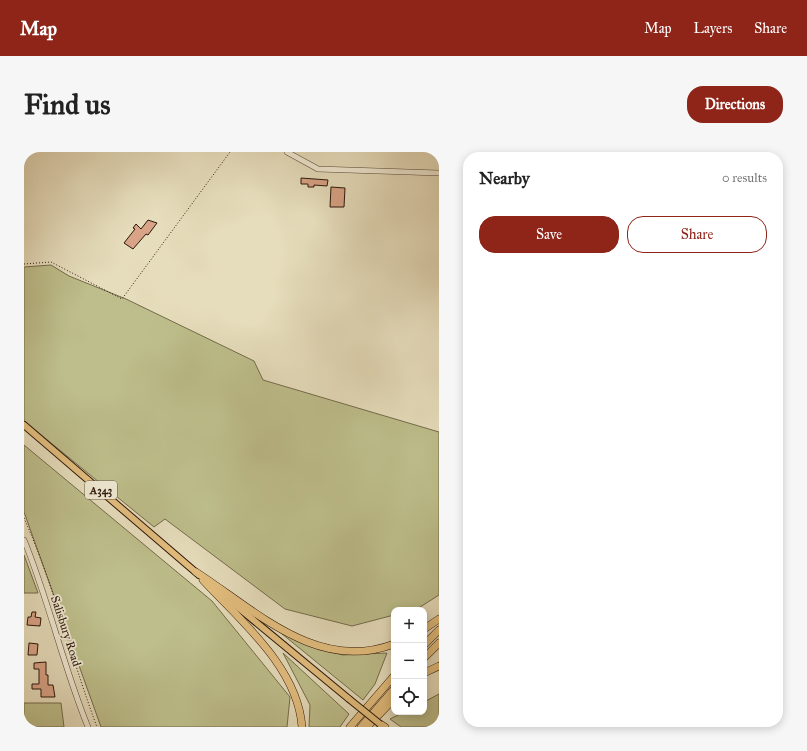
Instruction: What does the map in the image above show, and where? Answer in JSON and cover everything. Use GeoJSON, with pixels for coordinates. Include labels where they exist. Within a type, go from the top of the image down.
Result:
{"type":"FeatureCollection","features":[{"type":"Feature","properties":{"kind":"highway"},"geometry":{"type":"LineString","coordinates":[[196,572],[273,623],[308,643],[326,649],[358,652],[378,650],[391,645]]}},
{"type":"Feature","properties":{"kind":"highway"},"geometry":{"type":"LineString","coordinates":[[196,572],[267,649],[285,673],[296,696],[302,727]]}},
{"type":"Feature","properties":{"kind":"highway"},"geometry":{"type":"LineString","coordinates":[[427,627],[439,619]]}},
{"type":"Feature","properties":{"kind":"highway"},"geometry":{"type":"LineString","coordinates":[[426,643],[439,630]]}},
{"type":"Feature","properties":{"kind":"highway"},"geometry":{"type":"LineString","coordinates":[[427,655],[439,643]]}},
{"type":"Feature","properties":{"kind":"highway"},"geometry":{"type":"LineString","coordinates":[[427,672],[439,666]]}},
{"type":"Feature","properties":{"kind":"highway"},"geometry":{"type":"LineString","coordinates":[[350,727],[391,679]]}},
{"type":"Feature","properties":{"kind":"highway"},"geometry":{"type":"LineString","coordinates":[[361,727],[391,692]]}},
{"type":"Feature","properties":{"kind":"highway"},"geometry":{"type":"LineString","coordinates":[[367,727],[391,702]]}},
{"type":"Feature","properties":{"kind":"main road","name":"A343"},"geometry":{"type":"LineString","coordinates":[[24,425],[296,657],[382,726]]}},
{"type":"Feature","properties":{"kind":"street"},"geometry":{"type":"LineString","coordinates":[[287,152],[318,169],[439,173]]}},
{"type":"Feature","properties":{"kind":"street","name":"Salisbury Road"},"geometry":{"type":"LineString","coordinates":[[24,540],[34,566],[77,700],[88,727]]}},
{"type":"Feature","properties":{"kind":"path"},"geometry":{"type":"LineString","coordinates":[[24,264],[51,262],[122,299],[230,152]]}},
{"type":"Feature","properties":{"kind":"path"},"geometry":{"type":"LineString","coordinates":[[24,518],[58,608],[82,686],[98,727]]}},
{"type":"Feature","properties":{"kind":"green space"},"geometry":{"type":"Polygon","coordinates":[[[51,265],[69,276],[126,299],[254,361],[263,380],[439,432],[439,595],[420,607],[391,607],[391,616],[352,626],[285,609],[165,519],[154,527],[24,421],[24,267],[51,265]]]}},
{"type":"Feature","properties":{"kind":"green space"},"geometry":{"type":"Polygon","coordinates":[[[24,445],[212,601],[290,697],[287,727],[101,727],[24,512],[24,445]]]}},
{"type":"Feature","properties":{"kind":"green space"},"geometry":{"type":"Polygon","coordinates":[[[24,555],[38,593],[24,593],[24,555]]]}},
{"type":"Feature","properties":{"kind":"green space"},"geometry":{"type":"Polygon","coordinates":[[[276,629],[309,646],[343,655],[387,653],[375,684],[363,700],[276,629]]]}},
{"type":"Feature","properties":{"kind":"green space"},"geometry":{"type":"Polygon","coordinates":[[[283,653],[349,714],[340,727],[309,727],[310,705],[283,653]]]}},
{"type":"Feature","properties":{"kind":"green space"},"geometry":{"type":"Polygon","coordinates":[[[439,694],[439,727],[401,727],[390,719],[398,715],[427,715],[427,700],[439,694]]]}},
{"type":"Feature","properties":{"kind":"green space"},"geometry":{"type":"Polygon","coordinates":[[[24,703],[61,703],[64,727],[24,727],[24,703]]]}},
{"type":"Feature","properties":{"kind":"building"},"geometry":{"type":"Polygon","coordinates":[[[301,178],[328,180],[327,186],[314,185],[314,187],[308,187],[308,184],[301,184],[301,178]]]}},
{"type":"Feature","properties":{"kind":"building"},"geometry":{"type":"Polygon","coordinates":[[[331,187],[345,188],[344,207],[330,207],[331,187]]]}},
{"type":"Feature","properties":{"kind":"building"},"geometry":{"type":"Polygon","coordinates":[[[148,220],[157,223],[148,235],[146,234],[133,249],[124,243],[135,229],[133,228],[136,224],[141,229],[148,220]]]}},
{"type":"Feature","properties":{"kind":"building"},"geometry":{"type":"Polygon","coordinates":[[[32,612],[36,612],[35,617],[41,618],[40,626],[27,625],[28,617],[31,617],[32,612]]]}},
{"type":"Feature","properties":{"kind":"building"},"geometry":{"type":"Polygon","coordinates":[[[29,643],[38,644],[37,655],[28,655],[29,643]]]}},
{"type":"Feature","properties":{"kind":"building"},"geometry":{"type":"Polygon","coordinates":[[[46,662],[48,685],[53,685],[55,697],[41,697],[41,689],[32,689],[32,684],[39,684],[39,669],[34,669],[34,663],[46,662]]]}}]}
